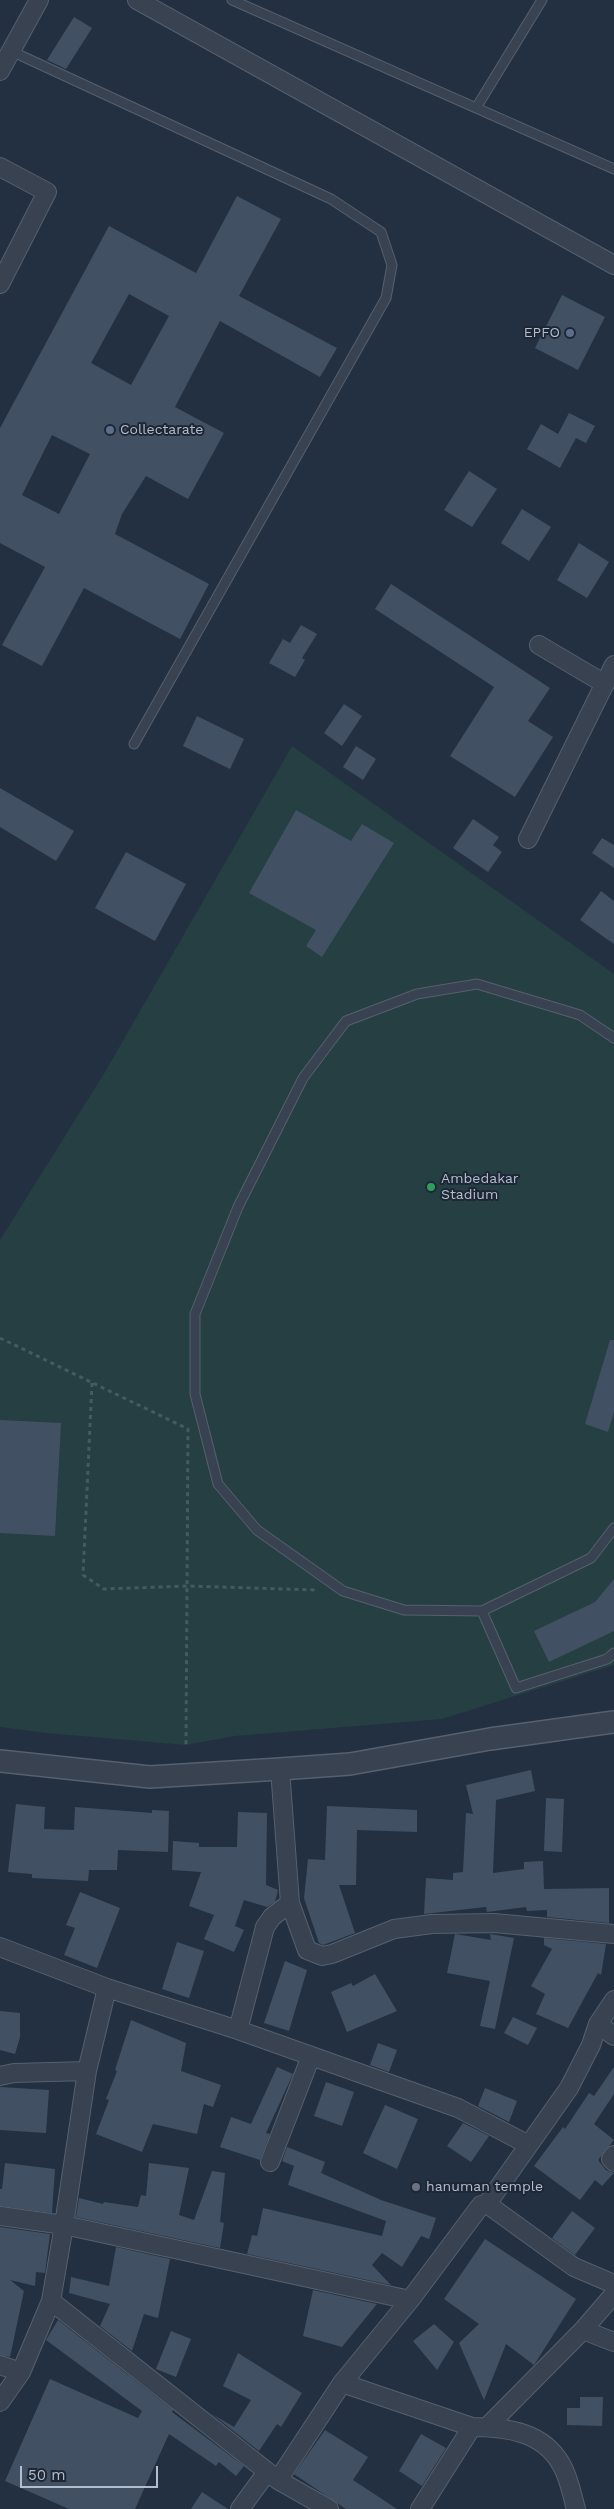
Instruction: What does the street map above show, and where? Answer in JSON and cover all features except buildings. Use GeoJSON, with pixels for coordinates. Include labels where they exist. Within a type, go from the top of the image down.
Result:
{"type":"FeatureCollection","features":[{"type":"Feature","properties":{"kind":"street"},"geometry":{"type":"LineString","coordinates":[[0,71],[39,0]]}},
{"type":"Feature","properties":{"kind":"street"},"geometry":{"type":"LineString","coordinates":[[137,0],[614,264]]}},
{"type":"Feature","properties":{"kind":"street"},"geometry":{"type":"LineString","coordinates":[[0,167],[46,192],[0,284]]}},
{"type":"Feature","properties":{"kind":"street"},"geometry":{"type":"LineString","coordinates":[[539,645],[605,684]]}},
{"type":"Feature","properties":{"kind":"street"},"geometry":{"type":"LineString","coordinates":[[528,839],[614,666]]}},
{"type":"Feature","properties":{"kind":"street"},"geometry":{"type":"LineString","coordinates":[[0,1761],[150,1777],[280,1769],[350,1764],[490,1739],[614,1722]]}},
{"type":"Feature","properties":{"kind":"street"},"geometry":{"type":"LineString","coordinates":[[280,1769],[290,1903],[307,1950],[322,1956],[332,1954],[394,1929],[432,1924],[494,1923],[614,1934]]}},
{"type":"Feature","properties":{"kind":"street"},"geometry":{"type":"LineString","coordinates":[[238,2030],[264,1927],[272,1917],[290,1903]]}},
{"type":"Feature","properties":{"kind":"street"},"geometry":{"type":"LineString","coordinates":[[0,1947],[107,1988],[238,2030],[458,2108],[527,2144]]}},
{"type":"Feature","properties":{"kind":"street"},"geometry":{"type":"LineString","coordinates":[[0,2402],[21,2372],[51,2301],[87,2071],[107,1988]]}},
{"type":"Feature","properties":{"kind":"street"},"geometry":{"type":"LineString","coordinates":[[487,2204],[527,2144],[568,2088],[591,2045],[598,2024],[614,2000]]}},
{"type":"Feature","properties":{"kind":"street"},"geometry":{"type":"LineString","coordinates":[[598,2024],[614,2036]]}},
{"type":"Feature","properties":{"kind":"street"},"geometry":{"type":"LineString","coordinates":[[270,2162],[311,2056]]}},
{"type":"Feature","properties":{"kind":"street"},"geometry":{"type":"LineString","coordinates":[[0,2076],[87,2071]]}},
{"type":"Feature","properties":{"kind":"street"},"geometry":{"type":"LineString","coordinates":[[614,2155],[611,2159],[614,2162]]}},
{"type":"Feature","properties":{"kind":"street"},"geometry":{"type":"LineString","coordinates":[[278,2480],[342,2383],[410,2300],[481,2205],[487,2204],[574,2268],[614,2284]]}},
{"type":"Feature","properties":{"kind":"street"},"geometry":{"type":"LineString","coordinates":[[0,2216],[64,2225],[410,2300]]}},
{"type":"Feature","properties":{"kind":"street"},"geometry":{"type":"LineString","coordinates":[[420,2509],[480,2427],[582,2330],[614,2294]]}},
{"type":"Feature","properties":{"kind":"street"},"geometry":{"type":"LineString","coordinates":[[51,2301],[278,2480]]}},
{"type":"Feature","properties":{"kind":"street"},"geometry":{"type":"LineString","coordinates":[[582,2330],[614,2342]]}},
{"type":"Feature","properties":{"kind":"street"},"geometry":{"type":"LineString","coordinates":[[0,2366],[21,2372]]}},
{"type":"Feature","properties":{"kind":"street"},"geometry":{"type":"LineString","coordinates":[[342,2383],[480,2427],[536,2437],[550,2448],[562,2465],[576,2509]]}},
{"type":"Feature","properties":{"kind":"street"},"geometry":{"type":"LineString","coordinates":[[240,2509],[267,2472],[329,2509]]}},
{"type":"Feature","properties":{"kind":"lane"},"geometry":{"type":"LineString","coordinates":[[232,0],[614,169]]}},
{"type":"Feature","properties":{"kind":"lane"},"geometry":{"type":"LineString","coordinates":[[476,108],[542,0]]}},
{"type":"Feature","properties":{"kind":"lane"},"geometry":{"type":"LineString","coordinates":[[11,51],[331,199],[381,232],[392,265],[386,298],[134,744]]}},
{"type":"Feature","properties":{"kind":"lane"},"geometry":{"type":"LineString","coordinates":[[614,1038],[580,1015],[477,984],[417,994],[346,1021],[303,1078],[238,1207],[195,1314],[195,1394],[218,1484],[257,1530],[343,1591],[404,1610],[482,1611],[591,1558],[614,1528]]}},
{"type":"Feature","properties":{"kind":"lane"},"geometry":{"type":"LineString","coordinates":[[482,1611],[516,1688],[607,1659],[614,1653]]}},
{"type":"Feature","properties":{"kind":"path"},"geometry":{"type":"LineString","coordinates":[[0,1338],[188,1430],[186,1745]]}},
{"type":"Feature","properties":{"kind":"path"},"geometry":{"type":"LineString","coordinates":[[92,1383],[83,1575],[104,1589],[188,1586],[343,1591]]}},
{"type":"Feature","properties":{"kind":"green space"},"geometry":{"type":"Polygon","coordinates":[[[292,746],[614,974],[614,1665],[442,1719],[235,1736],[186,1745],[46,1733],[0,1727],[0,1240],[105,1072],[292,746]]]}},
{"type":"Feature","properties":{"kind":"place","name":"EPFO"},"geometry":{"type":"Point","coordinates":[570,333]}},
{"type":"Feature","properties":{"kind":"place","name":"Collectarate"},"geometry":{"type":"Point","coordinates":[110,430]}},
{"type":"Feature","properties":{"kind":"place","name":"Ambedakar Stadium"},"geometry":{"type":"Point","coordinates":[431,1187]}},
{"type":"Feature","properties":{"kind":"place","name":"hanuman temple"},"geometry":{"type":"Point","coordinates":[416,2187]}}]}
